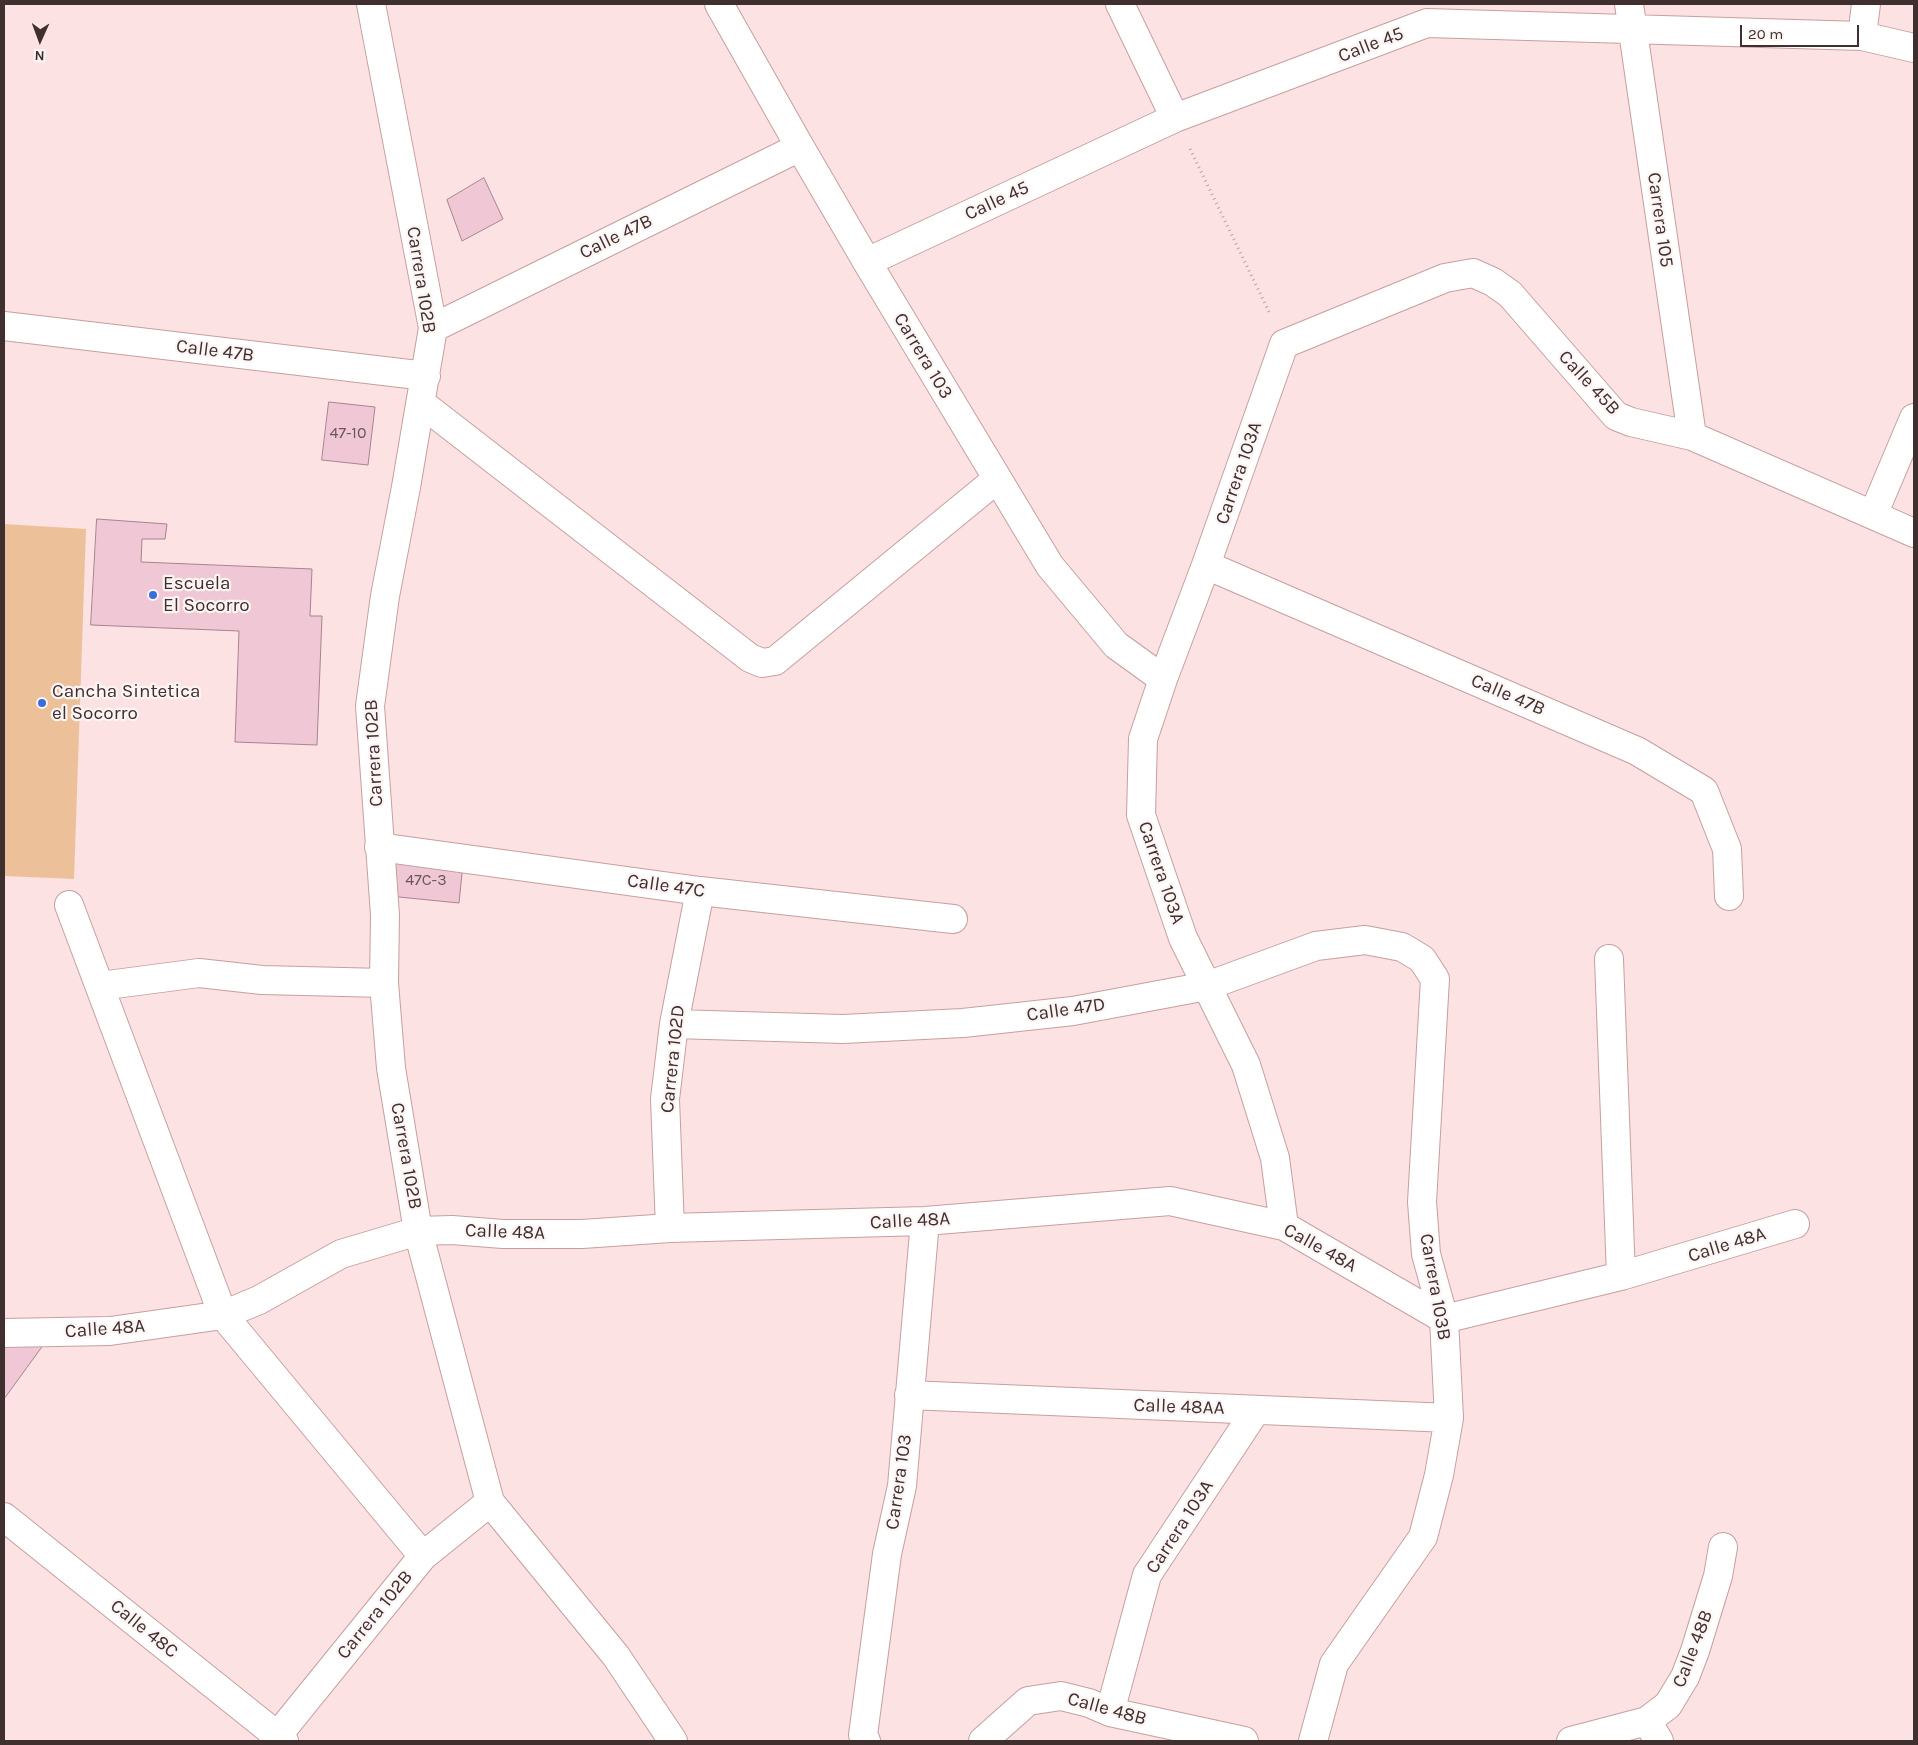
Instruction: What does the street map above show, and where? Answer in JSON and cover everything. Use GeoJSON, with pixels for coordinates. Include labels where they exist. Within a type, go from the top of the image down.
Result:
{"type":"FeatureCollection","features":[{"type":"Feature","properties":{"kind":"street","name":"Carrera 102B"},"geometry":{"type":"LineString","coordinates":[[371,4],[433,328],[426,376],[384,596],[370,706],[385,915],[384,983],[390,1068],[418,1231],[490,1502],[616,1656],[673,1741]]}},
{"type":"Feature","properties":{"kind":"street","name":"Carrera 103"},"geometry":{"type":"LineString","coordinates":[[719,4],[867,262],[1050,566],[1116,644],[1163,679]]}},
{"type":"Feature","properties":{"kind":"street"},"geometry":{"type":"LineString","coordinates":[[1120,4],[1175,118]]}},
{"type":"Feature","properties":{"kind":"street","name":"Carrera 105"},"geometry":{"type":"LineString","coordinates":[[1629,4],[1692,436]]}},
{"type":"Feature","properties":{"kind":"street"},"geometry":{"type":"LineString","coordinates":[[1862,36],[1866,4]]}},
{"type":"Feature","properties":{"kind":"street","name":"Calle 45"},"geometry":{"type":"LineString","coordinates":[[867,262],[1175,118],[1425,14],[1632,30],[1862,36],[1914,48]]}},
{"type":"Feature","properties":{"kind":"street","name":"Calle 47B"},"geometry":{"type":"LineString","coordinates":[[433,328],[800,147]]}},
{"type":"Feature","properties":{"kind":"street","name":"Calle 45B"},"geometry":{"type":"LineString","coordinates":[[1284,344],[1445,278],[1473,273],[1493,282],[1510,294],[1616,416],[1631,422],[1692,436],[1914,533]]}},
{"type":"Feature","properties":{"kind":"street","name":"Calle 47B"},"geometry":{"type":"LineString","coordinates":[[4,326],[426,376]]}},
{"type":"Feature","properties":{"kind":"street","name":"Carrera 103A"},"geometry":{"type":"LineString","coordinates":[[1284,344],[1206,565],[1163,679],[1144,739],[1141,815],[1183,938],[1246,1065],[1275,1158],[1284,1226]]}},
{"type":"Feature","properties":{"kind":"street"},"geometry":{"type":"LineString","coordinates":[[421,402],[742,652],[762,663],[775,661],[997,479]]}},
{"type":"Feature","properties":{"kind":"street"},"geometry":{"type":"LineString","coordinates":[[1873,515],[1914,418]]}},
{"type":"Feature","properties":{"kind":"street","name":"Calle 47B"},"geometry":{"type":"LineString","coordinates":[[1206,565],[1637,751],[1704,791],[1727,849],[1729,896]]}},
{"type":"Feature","properties":{"kind":"street","name":"Calle 47C"},"geometry":{"type":"LineString","coordinates":[[379,847],[700,891],[953,919]]}},
{"type":"Feature","properties":{"kind":"street","name":"Carrera 102D"},"geometry":{"type":"LineString","coordinates":[[670,1228],[665,1099],[674,1024],[700,891]]}},
{"type":"Feature","properties":{"kind":"street"},"geometry":{"type":"LineString","coordinates":[[69,905],[223,1315],[423,1556]]}},
{"type":"Feature","properties":{"kind":"street","name":"Calle 47D"},"geometry":{"type":"LineString","coordinates":[[674,1024],[844,1029],[962,1023],[1073,1011],[1207,986],[1316,946],[1365,940],[1402,948],[1422,959],[1435,979]]}},
{"type":"Feature","properties":{"kind":"street"},"geometry":{"type":"LineString","coordinates":[[1609,959],[1621,1276]]}},
{"type":"Feature","properties":{"kind":"street"},"geometry":{"type":"LineString","coordinates":[[100,986],[199,974],[262,980],[384,983]]}},
{"type":"Feature","properties":{"kind":"street","name":"Carrera 103B"},"geometry":{"type":"LineString","coordinates":[[1313,1741],[1334,1664],[1423,1537],[1439,1475],[1449,1418],[1444,1319],[1426,1254],[1422,1202],[1435,979]]}},
{"type":"Feature","properties":{"kind":"street","name":"Calle 48A"},"geometry":{"type":"LineString","coordinates":[[4,1333],[110,1331],[223,1315],[259,1300],[341,1254],[418,1231],[452,1230],[503,1234],[582,1234],[670,1228],[925,1221],[1170,1201],[1284,1226],[1444,1319],[1621,1276],[1795,1224]]}},
{"type":"Feature","properties":{"kind":"street","name":"Carrera 103"},"geometry":{"type":"LineString","coordinates":[[866,1741],[863,1735],[864,1725],[887,1554],[902,1486],[925,1221]]}},
{"type":"Feature","properties":{"kind":"street","name":"Calle 48AA"},"geometry":{"type":"LineString","coordinates":[[909,1396],[1449,1418]]}},
{"type":"Feature","properties":{"kind":"street","name":"Carrera 103A"},"geometry":{"type":"LineString","coordinates":[[1110,1712],[1147,1575],[1256,1410]]}},
{"type":"Feature","properties":{"kind":"street","name":"Carrera 102B"},"geometry":{"type":"LineString","coordinates":[[279,1739],[423,1556],[490,1502]]}},
{"type":"Feature","properties":{"kind":"street","name":"Calle 48C"},"geometry":{"type":"LineString","coordinates":[[4,1517],[279,1739]]}},
{"type":"Feature","properties":{"kind":"street","name":"Calle 48B"},"geometry":{"type":"LineString","coordinates":[[1571,1741],[1653,1731],[1685,1677],[1712,1600],[1723,1547]]}},
{"type":"Feature","properties":{"kind":"street","name":"Calle 48B"},"geometry":{"type":"LineString","coordinates":[[984,1741],[1028,1701],[1061,1696],[1089,1703],[1110,1712],[1244,1741]]}},
{"type":"Feature","properties":{"kind":"path"},"geometry":{"type":"LineString","coordinates":[[1175,118],[1284,344]]}},
{"type":"Feature","properties":{"kind":"shaded area","name":"Cancha Sintetica el Socorro"},"geometry":{"type":"Polygon","coordinates":[[[4,524],[86,529],[74,879],[4,876],[4,524]]]}},
{"type":"Feature","properties":{"kind":"building"},"geometry":{"type":"Polygon","coordinates":[[[484,178],[503,219],[462,241],[447,200],[484,178]]]}},
{"type":"Feature","properties":{"kind":"building"},"geometry":{"type":"Polygon","coordinates":[[[329,402],[375,407],[368,465],[322,460],[329,402]]]}},
{"type":"Feature","properties":{"kind":"building"},"geometry":{"type":"Polygon","coordinates":[[[97,519],[167,524],[165,539],[142,539],[141,562],[312,569],[310,616],[322,616],[317,745],[235,742],[239,631],[91,625],[97,519]]]}},
{"type":"Feature","properties":{"kind":"building"},"geometry":{"type":"Polygon","coordinates":[[[392,856],[463,863],[459,903],[389,896],[392,856]]]}},
{"type":"Feature","properties":{"kind":"building"},"geometry":{"type":"Polygon","coordinates":[[[52,1333],[4,1399],[4,1338],[52,1333]]]}},
{"type":"Feature","properties":{"kind":"place","name":"Escuela El Socorro"},"geometry":{"type":"Point","coordinates":[153,595]}},
{"type":"Feature","properties":{"kind":"place","name":"Cancha Sintetica el Socorro"},"geometry":{"type":"Point","coordinates":[42,703]}}]}
